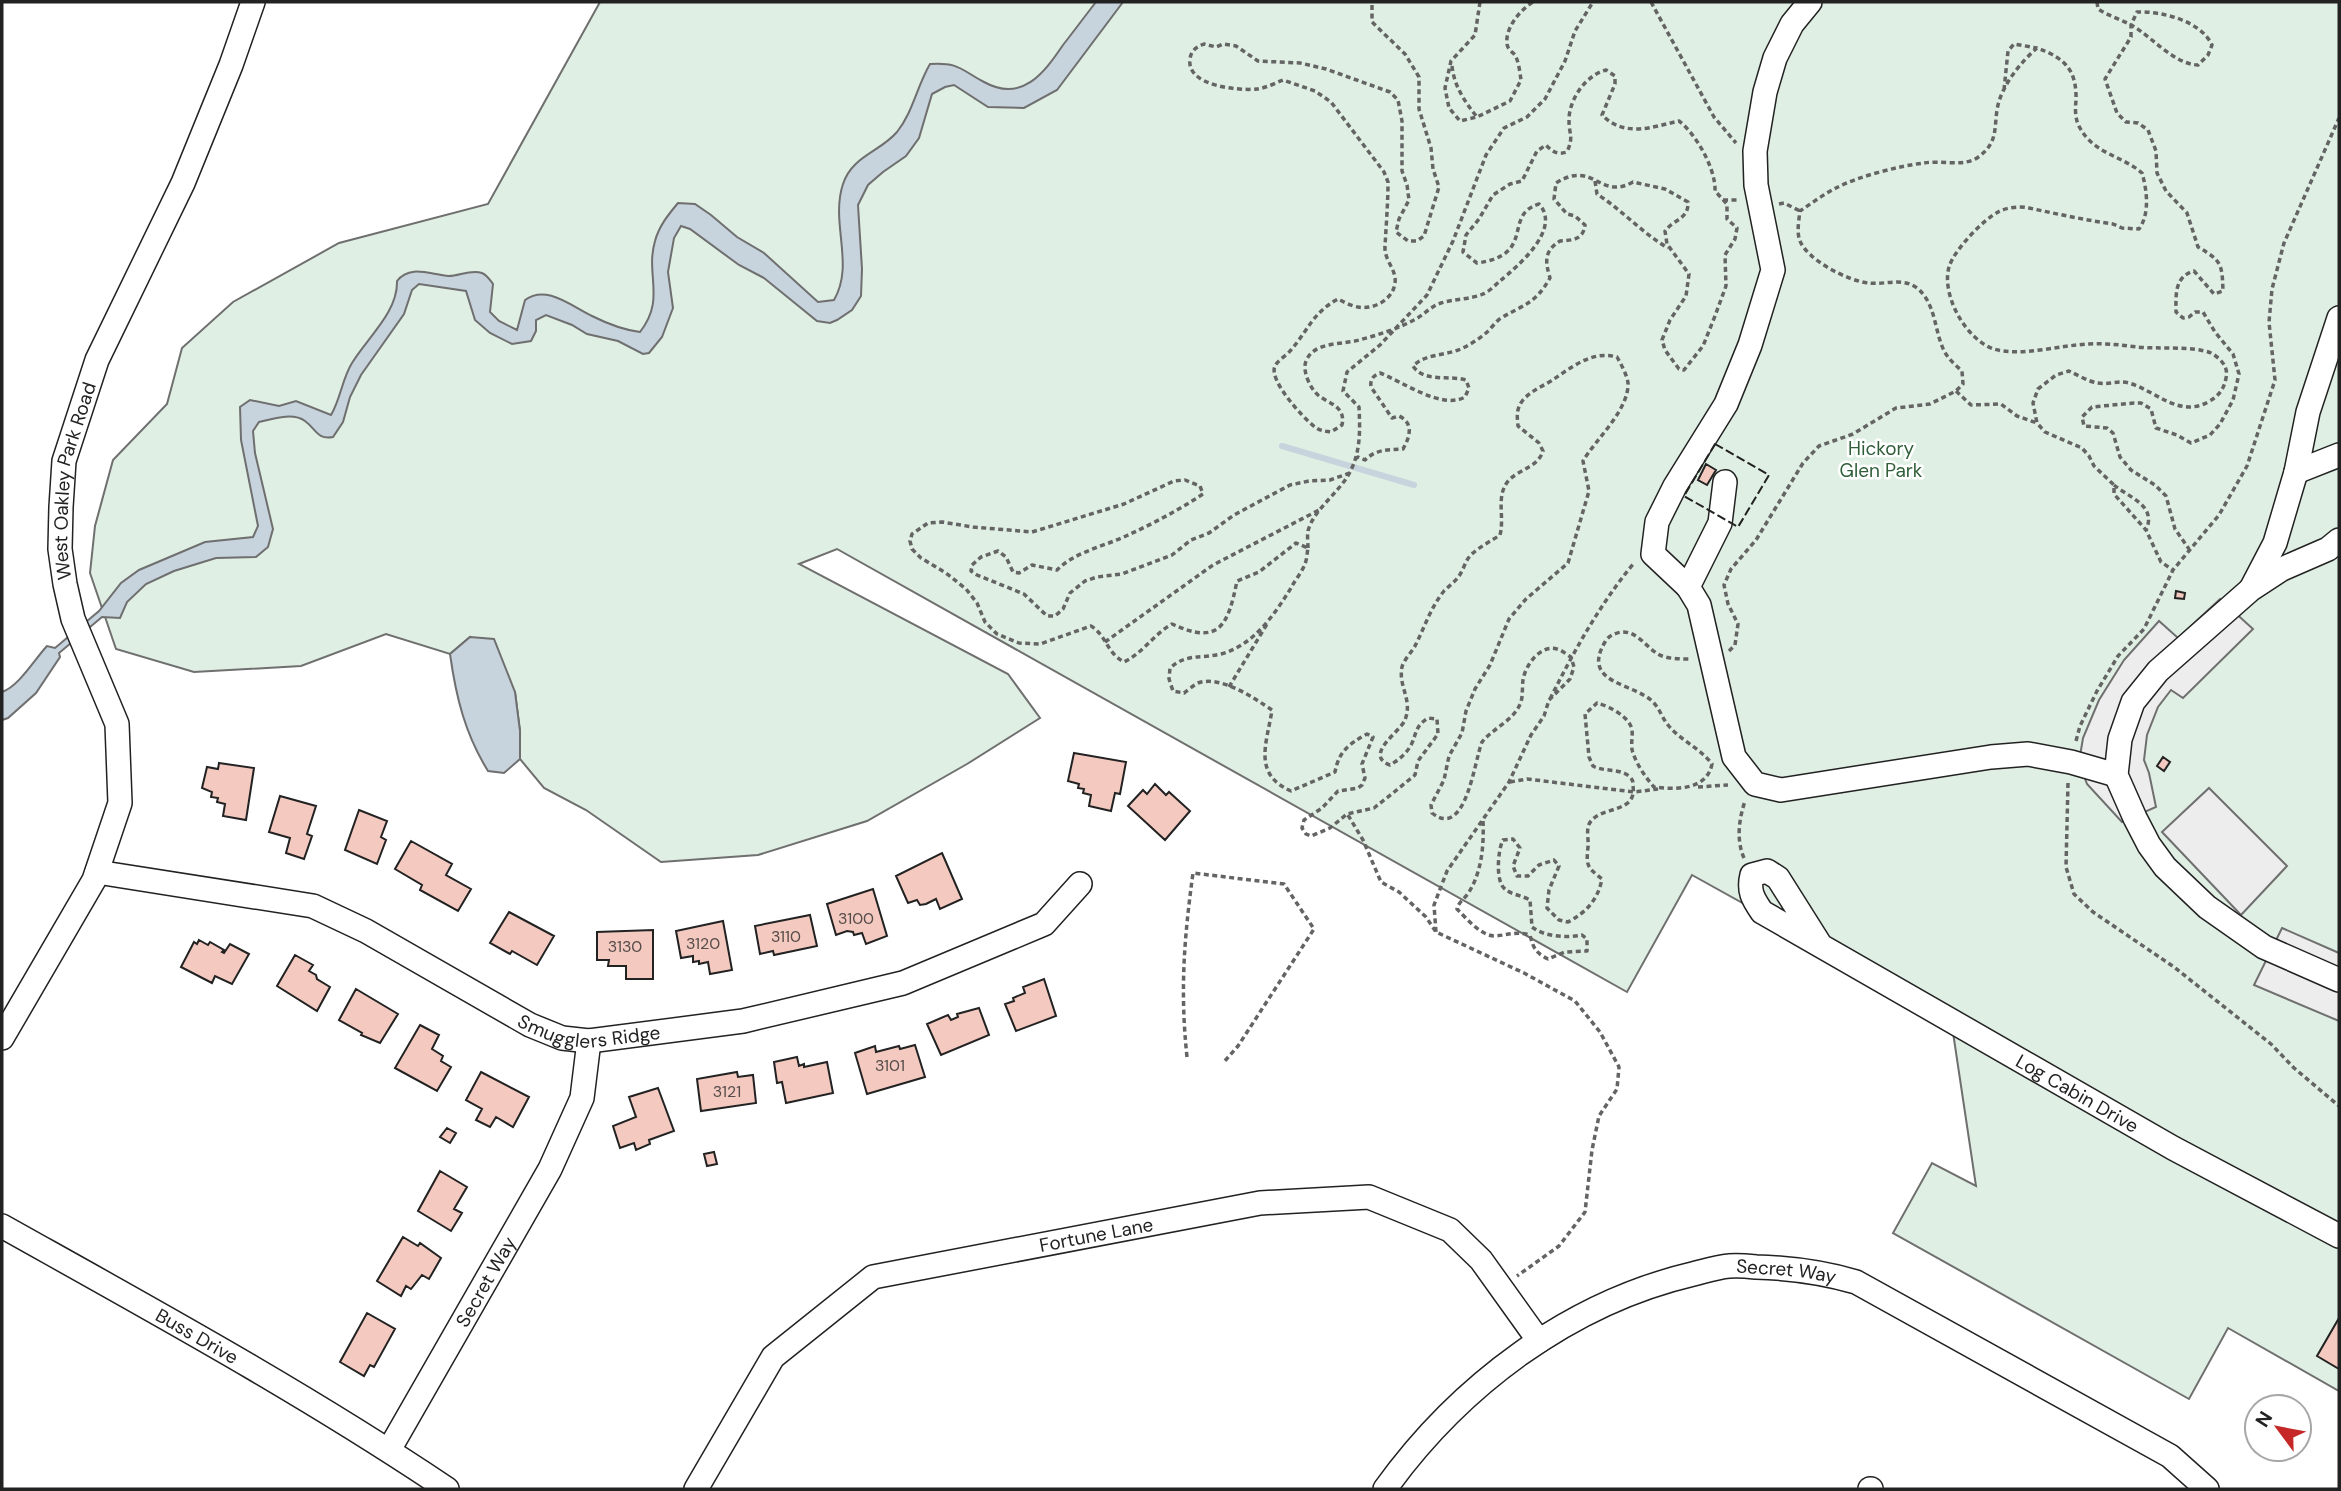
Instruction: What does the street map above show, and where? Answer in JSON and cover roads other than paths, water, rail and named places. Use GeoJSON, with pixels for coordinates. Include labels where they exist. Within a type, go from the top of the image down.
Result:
{"type":"FeatureCollection","features":[{"type":"Feature","properties":{"kind":"street","name":"West Oakley Park Road"},"geometry":{"type":"LineString","coordinates":[[2,1038],[97,872],[120,803],[117,724],[73,619],[65,584],[60,549],[64,461],[97,359],[183,183],[231,65],[253,2]]}},
{"type":"Feature","properties":{"kind":"street"},"geometry":{"type":"LineString","coordinates":[[1810,2],[1792,24],[1775,58],[1765,92],[1755,151],[1756,185],[1773,270],[1750,345],[1726,404],[1675,486],[1657,522],[1653,554],[1688,587],[1699,605],[1734,757],[1755,784],[1781,790],[1991,757],[2028,754],[2071,762],[2116,775]]}},
{"type":"Feature","properties":{"kind":"street"},"geometry":{"type":"LineString","coordinates":[[2250,590],[2275,543],[2296,471],[2308,412],[2339,317]]}},
{"type":"Feature","properties":{"kind":"street"},"geometry":{"type":"LineString","coordinates":[[2296,471],[2339,455]]}},
{"type":"Feature","properties":{"kind":"street"},"geometry":{"type":"LineString","coordinates":[[1688,587],[1720,523],[1725,482]]}},
{"type":"Feature","properties":{"kind":"street"},"geometry":{"type":"LineString","coordinates":[[2339,540],[2328,549],[2282,569],[2250,590],[2158,671],[2133,702],[2120,739],[2116,775],[2149,845],[2165,867],[2207,907],[2264,947],[2339,980]]}},
{"type":"Feature","properties":{"kind":"street","name":"Log Cabin Drive"},"geometry":{"type":"LineString","coordinates":[[1819,943],[1778,878],[1768,871],[1752,875],[1749,885],[1762,912],[2173,1148],[2339,1236]]}},
{"type":"Feature","properties":{"kind":"street","name":"Smugglers Ridge"},"geometry":{"type":"LineString","coordinates":[[97,872],[313,906],[366,931],[530,1025],[562,1038],[589,1041],[743,1021],[903,983],[1044,924],[1080,884]]}},
{"type":"Feature","properties":{"kind":"street","name":"Secret Way"},"geometry":{"type":"LineString","coordinates":[[389,1450],[550,1169],[582,1098],[589,1041]]}},
{"type":"Feature","properties":{"kind":"street","name":"Fortune Lane"},"geometry":{"type":"LineString","coordinates":[[696,1489],[773,1357],[873,1277],[1260,1203],[1369,1197],[1450,1230],[1480,1260],[1539,1341]]}},
{"type":"Feature","properties":{"kind":"street","name":"Buss Drive"},"geometry":{"type":"LineString","coordinates":[[2,1226],[389,1450]]}},
{"type":"Feature","properties":{"kind":"street","name":"Secret Way"},"geometry":{"type":"LineString","coordinates":[[1385,1489],[1446,1416],[1514,1357],[1605,1304],[1666,1280],[1730,1265],[1793,1268],[1856,1282],[2170,1456],[2207,1489]]}},
{"type":"Feature","properties":{"kind":"street"},"geometry":{"type":"LineString","coordinates":[[389,1450],[447,1489]]}},
{"type":"Feature","properties":{"kind":"waterway"},"geometry":{"type":"LineString","coordinates":[[1282,446],[1414,485]]}},
{"type":"Feature","properties":{"kind":"park label","name":"Hickory Glen Park"},"geometry":{"type":"Point","coordinates":[1881,459]}}]}
